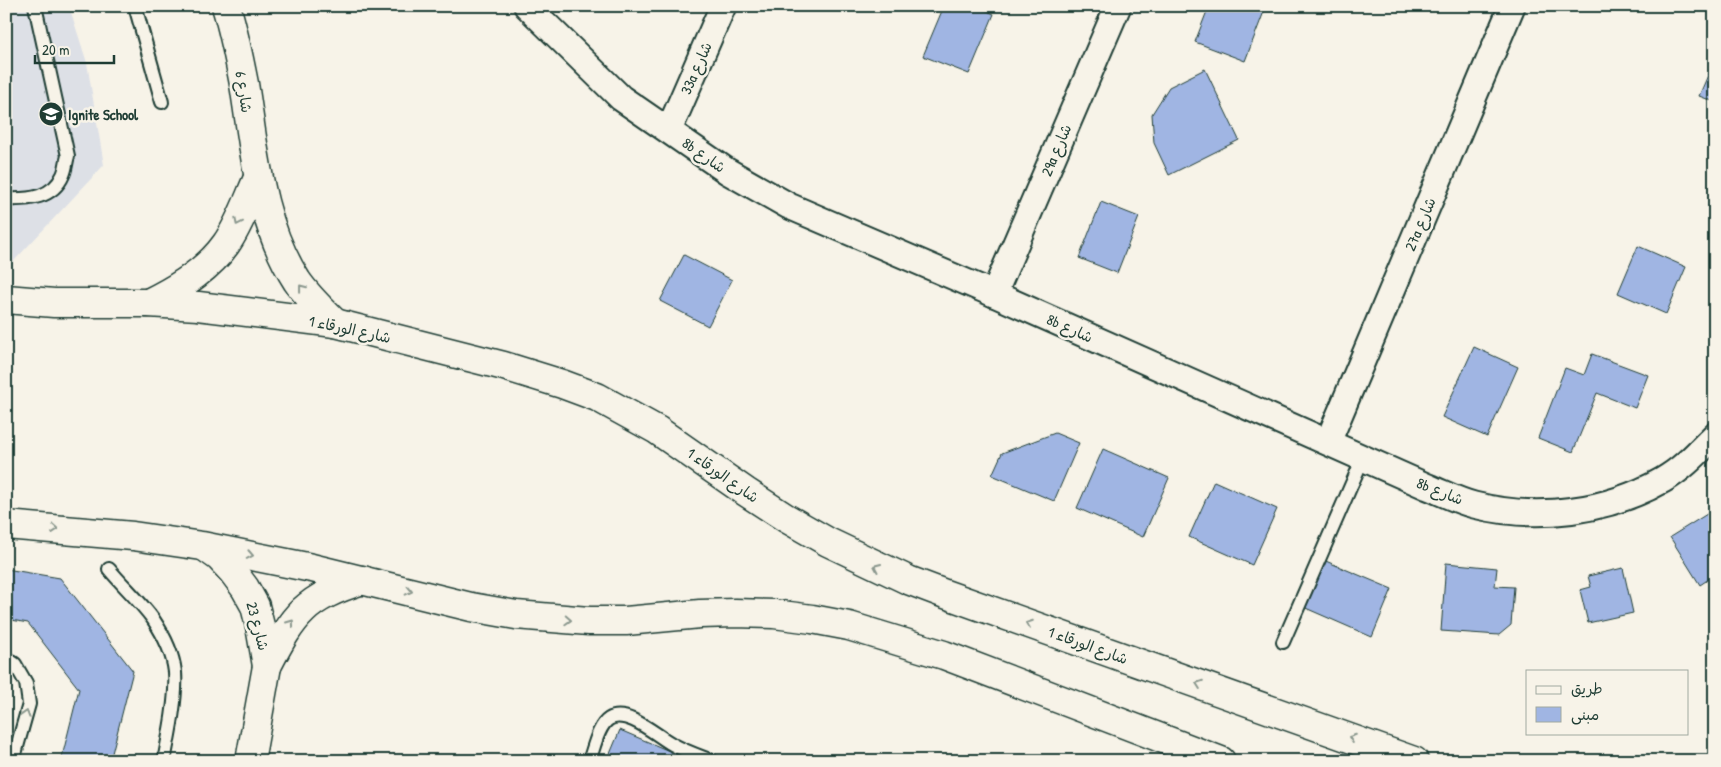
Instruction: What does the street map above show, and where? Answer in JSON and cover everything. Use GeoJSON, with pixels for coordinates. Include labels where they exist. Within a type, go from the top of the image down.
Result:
{"type":"FeatureCollection","features":[{"type":"Feature","properties":{"kind":"main road","name":"شارع 6"},"geometry":{"type":"LineString","coordinates":[[226,6],[244,84],[258,178],[273,233],[284,259],[298,282],[315,304],[335,324]]}},
{"type":"Feature","properties":{"kind":"main road"},"geometry":{"type":"LineString","coordinates":[[148,303],[191,279],[210,263],[226,244],[238,224],[258,178]]}},
{"type":"Feature","properties":{"kind":"main road","name":"شارع الورقاء 1"},"geometry":{"type":"LineString","coordinates":[[6,299],[54,303],[148,303],[245,311],[335,324],[504,366],[562,384],[597,397],[656,430],[786,518],[871,564],[945,594],[1414,761]]}},
{"type":"Feature","properties":{"kind":"main road"},"geometry":{"type":"LineString","coordinates":[[6,525],[133,536],[202,546],[270,559],[471,607],[516,615],[562,620],[626,621],[700,614],[774,614],[849,626],[944,654],[1221,761]]}},
{"type":"Feature","properties":{"kind":"main road","name":"شارع 23"},"geometry":{"type":"LineString","coordinates":[[202,546],[219,557],[249,594],[255,606],[267,666]]}},
{"type":"Feature","properties":{"kind":"main road","name":"شارع 23"},"geometry":{"type":"LineString","coordinates":[[250,761],[267,666],[285,632],[296,617],[326,593],[363,580]]}},
{"type":"Feature","properties":{"kind":"street","name":"8b شارع"},"geometry":{"type":"LineString","coordinates":[[527,6],[621,98],[727,171],[789,206],[994,294],[1428,487],[1474,505],[1522,513],[1571,511],[1619,500],[1664,480],[1692,458],[1715,435]]}},
{"type":"Feature","properties":{"kind":"street","name":"33a شارع"},"geometry":{"type":"LineString","coordinates":[[669,130],[723,6]]}},
{"type":"Feature","properties":{"kind":"street","name":"29a شارع"},"geometry":{"type":"LineString","coordinates":[[994,294],[1118,6]]}},
{"type":"Feature","properties":{"kind":"street","name":"27a شارع"},"geometry":{"type":"LineString","coordinates":[[1328,442],[1512,6]]}},
{"type":"Feature","properties":{"kind":"lane"},"geometry":{"type":"LineString","coordinates":[[6,199],[33,199],[51,191],[63,175],[68,156],[35,6]]}},
{"type":"Feature","properties":{"kind":"lane"},"geometry":{"type":"LineString","coordinates":[[135,6],[162,102]]}},
{"type":"Feature","properties":{"kind":"lane"},"geometry":{"type":"LineString","coordinates":[[1283,642],[1363,458]]}},
{"type":"Feature","properties":{"kind":"lane"},"geometry":{"type":"LineString","coordinates":[[109,570],[152,618],[164,638],[173,661],[175,672],[173,700],[164,761]]}},
{"type":"Feature","properties":{"kind":"lane"},"geometry":{"type":"LineString","coordinates":[[6,658],[15,664],[26,682],[29,704],[13,761]]}},
{"type":"Feature","properties":{"kind":"lane"},"geometry":{"type":"LineString","coordinates":[[589,761],[603,726],[610,719],[619,716],[628,718],[679,748],[712,761]]}},
{"type":"Feature","properties":{"kind":"shaded area","name":"Ignite School"},"geometry":{"type":"Polygon","coordinates":[[[6,6],[69,6],[87,63],[104,165],[13,262],[6,262],[6,6]]]}},
{"type":"Feature","properties":{"kind":"building"},"geometry":{"type":"Polygon","coordinates":[[[944,6],[975,6],[994,14],[969,74],[923,56],[944,6]]]}},
{"type":"Feature","properties":{"kind":"building"},"geometry":{"type":"Polygon","coordinates":[[[1209,6],[1256,6],[1265,9],[1245,61],[1195,42],[1209,6]]]}},
{"type":"Feature","properties":{"kind":"building"},"geometry":{"type":"Polygon","coordinates":[[[1715,59],[1715,102],[1699,96],[1715,59]]]}},
{"type":"Feature","properties":{"kind":"building"},"geometry":{"type":"Polygon","coordinates":[[[1205,69],[1239,140],[1169,175],[1154,143],[1152,114],[1169,87],[1205,69]]]}},
{"type":"Feature","properties":{"kind":"building"},"geometry":{"type":"Polygon","coordinates":[[[1101,202],[1139,217],[1117,273],[1079,258],[1101,202]]]}},
{"type":"Feature","properties":{"kind":"building"},"geometry":{"type":"Polygon","coordinates":[[[1638,246],[1686,267],[1666,314],[1618,293],[1638,246]]]}},
{"type":"Feature","properties":{"kind":"building"},"geometry":{"type":"Polygon","coordinates":[[[684,255],[732,280],[708,326],[660,301],[684,255]]]}},
{"type":"Feature","properties":{"kind":"building"},"geometry":{"type":"Polygon","coordinates":[[[1474,347],[1518,367],[1487,437],[1442,417],[1474,347]]]}},
{"type":"Feature","properties":{"kind":"building"},"geometry":{"type":"Polygon","coordinates":[[[1592,354],[1648,375],[1635,408],[1597,393],[1573,452],[1538,438],[1565,368],[1584,375],[1592,354]]]}},
{"type":"Feature","properties":{"kind":"building"},"geometry":{"type":"Polygon","coordinates":[[[1055,433],[1079,443],[1054,501],[992,475],[1002,453],[1055,433]]]}},
{"type":"Feature","properties":{"kind":"building"},"geometry":{"type":"Polygon","coordinates":[[[1103,449],[1169,478],[1143,537],[1077,508],[1103,449]]]}},
{"type":"Feature","properties":{"kind":"building"},"geometry":{"type":"Polygon","coordinates":[[[1214,481],[1277,509],[1252,565],[1189,537],[1214,481]]]}},
{"type":"Feature","properties":{"kind":"building"},"geometry":{"type":"Polygon","coordinates":[[[1715,509],[1715,575],[1700,585],[1670,537],[1715,509]]]}},
{"type":"Feature","properties":{"kind":"building"},"geometry":{"type":"Polygon","coordinates":[[[1321,559],[1392,589],[1372,637],[1301,606],[1321,559]]]}},
{"type":"Feature","properties":{"kind":"building"},"geometry":{"type":"Polygon","coordinates":[[[1446,563],[1497,568],[1495,586],[1514,587],[1511,625],[1499,635],[1441,631],[1446,563]]]}},
{"type":"Feature","properties":{"kind":"building"},"geometry":{"type":"Polygon","coordinates":[[[1623,568],[1633,613],[1588,623],[1580,590],[1591,587],[1588,576],[1623,568]]]}},
{"type":"Feature","properties":{"kind":"building"},"geometry":{"type":"Polygon","coordinates":[[[6,569],[60,578],[133,671],[110,761],[61,761],[79,689],[28,623],[6,619],[6,569]]]}},
{"type":"Feature","properties":{"kind":"building"},"geometry":{"type":"Polygon","coordinates":[[[620,730],[681,756],[679,761],[607,761],[620,730]]]}},
{"type":"Feature","properties":{"kind":"place","name":"Ignite School"},"geometry":{"type":"Point","coordinates":[51,114]}}]}
